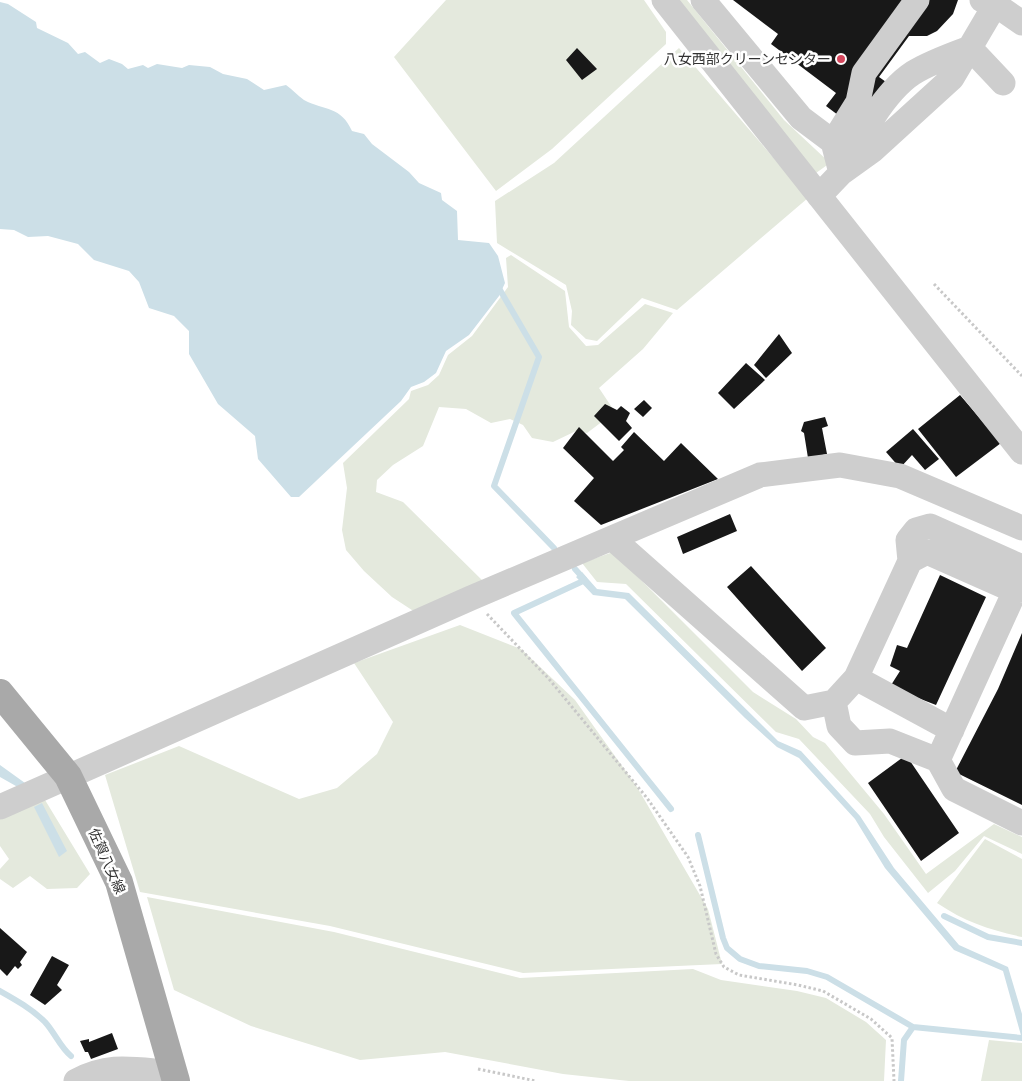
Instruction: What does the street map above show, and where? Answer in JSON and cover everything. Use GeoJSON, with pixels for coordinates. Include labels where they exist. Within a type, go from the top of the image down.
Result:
{"type":"FeatureCollection","features":[{"type":"Feature","properties":{"kind":"main road","name":"佐賀八女線"},"geometry":{"type":"LineString","coordinates":[[0,693],[68,776],[119,882],[165,1076]]}},
{"type":"Feature","properties":{"kind":"street"},"geometry":{"type":"LineString","coordinates":[[664,0],[1022,452]]}},
{"type":"Feature","properties":{"kind":"street"},"geometry":{"type":"LineString","coordinates":[[703,0],[801,118],[832,142],[841,173]]}},
{"type":"Feature","properties":{"kind":"street"},"geometry":{"type":"LineString","coordinates":[[832,142],[858,102],[864,73],[917,0]]}},
{"type":"Feature","properties":{"kind":"street"},"geometry":{"type":"LineString","coordinates":[[819,196],[841,173],[873,150],[952,78],[970,48],[992,2],[1022,23]]}},
{"type":"Feature","properties":{"kind":"street"},"geometry":{"type":"LineString","coordinates":[[970,48],[1003,83]]}},
{"type":"Feature","properties":{"kind":"street"},"geometry":{"type":"LineString","coordinates":[[0,807],[471,598],[760,475],[840,465],[900,476],[1022,528]]}},
{"type":"Feature","properties":{"kind":"street"},"geometry":{"type":"LineString","coordinates":[[972,545],[987,513]]}},
{"type":"Feature","properties":{"kind":"street"},"geometry":{"type":"LineString","coordinates":[[612,538],[804,708],[834,702],[856,678],[910,561],[908,540],[916,530],[930,526],[1022,567]]}},
{"type":"Feature","properties":{"kind":"street"},"geometry":{"type":"LineString","coordinates":[[910,561],[927,552],[1018,590],[938,760]]}},
{"type":"Feature","properties":{"kind":"street"},"geometry":{"type":"LineString","coordinates":[[856,678],[952,730]]}},
{"type":"Feature","properties":{"kind":"street"},"geometry":{"type":"LineString","coordinates":[[834,702],[839,726],[855,744],[890,741],[938,760],[954,789],[1022,822]]}},
{"type":"Feature","properties":{"kind":"street"},"geometry":{"type":"LineString","coordinates":[[76,1081],[91,1073],[120,1067],[165,1076]]}},
{"type":"Feature","properties":{"kind":"path"},"geometry":{"type":"LineString","coordinates":[[934,284],[1022,376]]}},
{"type":"Feature","properties":{"kind":"path"},"geometry":{"type":"LineString","coordinates":[[471,598],[549,679],[647,798],[683,849],[700,886],[716,954],[724,967],[739,975],[798,985],[823,992],[870,1019],[892,1038],[894,1081]]}},
{"type":"Feature","properties":{"kind":"path"},"geometry":{"type":"LineString","coordinates":[[478,1069],[536,1081]]}},
{"type":"Feature","properties":{"kind":"shaded area"},"geometry":{"type":"Polygon","coordinates":[[[446,0],[644,0],[666,32],[666,44],[552,149],[496,191],[394,57],[446,0]]]}},
{"type":"Feature","properties":{"kind":"shaded area"},"geometry":{"type":"Polygon","coordinates":[[[678,0],[687,0],[784,120],[830,163],[816,173],[678,0]]]}},
{"type":"Feature","properties":{"kind":"shaded area"},"geometry":{"type":"Polygon","coordinates":[[[0,2],[8,4],[36,22],[37,28],[68,43],[78,54],[85,52],[100,63],[109,59],[122,64],[128,69],[143,65],[148,68],[157,64],[182,68],[189,65],[210,67],[223,74],[247,79],[264,90],[286,85],[304,100],[338,113],[348,123],[352,131],[364,134],[372,144],[409,172],[419,183],[441,193],[442,200],[457,211],[458,240],[489,243],[498,256],[505,283],[499,296],[469,335],[446,351],[436,373],[424,382],[411,387],[401,401],[299,497],[291,497],[258,459],[255,436],[218,404],[189,354],[189,331],[174,316],[149,308],[139,282],[129,271],[94,260],[78,244],[48,236],[28,237],[14,230],[0,229],[0,2]]]}},
{"type":"Feature","properties":{"kind":"shaded area"},"geometry":{"type":"Polygon","coordinates":[[[679,48],[808,198],[677,310],[642,298],[597,341],[586,339],[571,325],[572,311],[566,285],[497,243],[495,201],[554,163],[679,48]]]}},
{"type":"Feature","properties":{"kind":"shaded area"},"geometry":{"type":"Polygon","coordinates":[[[511,255],[565,291],[569,327],[586,346],[598,345],[645,304],[673,313],[643,349],[599,388],[615,412],[587,433],[576,431],[553,442],[532,438],[523,425],[510,419],[491,423],[466,409],[439,407],[423,446],[393,465],[377,480],[376,492],[403,502],[485,583],[418,614],[392,597],[364,571],[346,550],[342,530],[347,488],[343,463],[409,399],[411,391],[428,385],[439,375],[448,355],[472,336],[508,287],[506,258],[511,255]]]}},
{"type":"Feature","properties":{"kind":"shaded area"},"geometry":{"type":"Polygon","coordinates":[[[613,552],[753,692],[796,719],[813,737],[825,743],[884,814],[926,874],[994,824],[1022,837],[1022,854],[984,836],[955,871],[928,893],[884,837],[870,814],[799,739],[776,732],[626,584],[597,582],[582,563],[613,552]]]}},
{"type":"Feature","properties":{"kind":"shaded area"},"geometry":{"type":"Polygon","coordinates":[[[582,572],[597,589],[629,593],[778,741],[801,751],[860,816],[894,868],[959,945],[1008,967],[1022,1014],[1022,1039],[1003,971],[954,950],[885,868],[855,819],[799,758],[777,747],[745,718],[625,599],[593,595],[576,577],[582,572]]]}},
{"type":"Feature","properties":{"kind":"shaded area"},"geometry":{"type":"Polygon","coordinates":[[[460,625],[521,649],[575,700],[637,787],[708,909],[722,964],[523,973],[330,926],[140,892],[105,775],[179,746],[299,799],[337,788],[377,754],[393,722],[354,663],[460,625]]]}},
{"type":"Feature","properties":{"kind":"shaded area"},"geometry":{"type":"Polygon","coordinates":[[[0,765],[25,783],[23,790],[0,777],[0,765]]]}},
{"type":"Feature","properties":{"kind":"shaded area"},"geometry":{"type":"Polygon","coordinates":[[[42,795],[90,874],[77,888],[47,889],[30,876],[13,888],[0,879],[0,869],[9,859],[0,846],[0,814],[42,795]]]}},
{"type":"Feature","properties":{"kind":"shaded area"},"geometry":{"type":"Polygon","coordinates":[[[42,803],[67,851],[59,857],[34,807],[42,803]]]}},
{"type":"Feature","properties":{"kind":"shaded area"},"geometry":{"type":"Polygon","coordinates":[[[985,839],[1022,859],[1022,937],[978,924],[937,903],[985,839]]]}},
{"type":"Feature","properties":{"kind":"shaded area"},"geometry":{"type":"Polygon","coordinates":[[[147,897],[334,932],[520,978],[693,969],[721,980],[797,991],[826,998],[866,1022],[886,1040],[884,1081],[629,1081],[563,1074],[445,1052],[360,1060],[251,1026],[174,990],[147,897]]]}},
{"type":"Feature","properties":{"kind":"shaded area"},"geometry":{"type":"Polygon","coordinates":[[[989,1040],[1022,1043],[1022,1081],[981,1081],[989,1040]]]}},
{"type":"Feature","properties":{"kind":"building","name":"八女西部クリーンセンター"},"geometry":{"type":"Polygon","coordinates":[[[733,0],[958,0],[953,14],[937,31],[927,36],[909,36],[879,77],[903,94],[870,139],[826,106],[836,93],[771,44],[778,34],[733,0]]]}},
{"type":"Feature","properties":{"kind":"building"},"geometry":{"type":"Polygon","coordinates":[[[577,48],[597,69],[582,80],[566,60],[577,48]]]}},
{"type":"Feature","properties":{"kind":"building"},"geometry":{"type":"Polygon","coordinates":[[[779,334],[792,353],[766,378],[754,365],[779,334]]]}},
{"type":"Feature","properties":{"kind":"building"},"geometry":{"type":"Polygon","coordinates":[[[746,363],[765,380],[734,409],[718,393],[746,363]]]}},
{"type":"Feature","properties":{"kind":"building"},"geometry":{"type":"Polygon","coordinates":[[[960,395],[1001,443],[956,477],[918,429],[960,395]]]}},
{"type":"Feature","properties":{"kind":"building"},"geometry":{"type":"Polygon","coordinates":[[[644,400],[652,408],[643,417],[634,409],[644,400]]]}},
{"type":"Feature","properties":{"kind":"building"},"geometry":{"type":"Polygon","coordinates":[[[605,404],[617,410],[621,406],[630,413],[626,421],[632,428],[619,441],[594,416],[605,404]]]}},
{"type":"Feature","properties":{"kind":"building"},"geometry":{"type":"Polygon","coordinates":[[[825,417],[828,426],[822,428],[827,454],[808,458],[804,433],[801,431],[804,422],[825,417]]]}},
{"type":"Feature","properties":{"kind":"building"},"geometry":{"type":"Polygon","coordinates":[[[579,427],[613,461],[624,450],[621,447],[634,432],[664,461],[681,443],[718,479],[601,525],[574,501],[594,478],[563,448],[579,427]]]}},
{"type":"Feature","properties":{"kind":"building"},"geometry":{"type":"Polygon","coordinates":[[[913,429],[939,459],[925,470],[912,455],[900,468],[886,452],[913,429]]]}},
{"type":"Feature","properties":{"kind":"building"},"geometry":{"type":"Polygon","coordinates":[[[730,514],[737,531],[683,554],[677,537],[730,514]]]}},
{"type":"Feature","properties":{"kind":"building"},"geometry":{"type":"Polygon","coordinates":[[[751,566],[826,648],[802,671],[727,587],[751,566]]]}},
{"type":"Feature","properties":{"kind":"building"},"geometry":{"type":"Polygon","coordinates":[[[940,575],[986,597],[936,705],[918,698],[879,704],[900,671],[890,666],[897,645],[907,648],[940,575]]]}},
{"type":"Feature","properties":{"kind":"building"},"geometry":{"type":"Polygon","coordinates":[[[1022,633],[1022,805],[955,772],[998,689],[1022,633]]]}},
{"type":"Feature","properties":{"kind":"building"},"geometry":{"type":"Polygon","coordinates":[[[906,755],[959,833],[921,861],[868,783],[906,755]]]}},
{"type":"Feature","properties":{"kind":"building"},"geometry":{"type":"Polygon","coordinates":[[[0,928],[27,952],[20,962],[22,965],[18,969],[15,966],[7,976],[0,969],[0,928]]]}},
{"type":"Feature","properties":{"kind":"building"},"geometry":{"type":"Polygon","coordinates":[[[52,956],[69,965],[57,985],[62,990],[45,1005],[30,995],[52,956]]]}},
{"type":"Feature","properties":{"kind":"building"},"geometry":{"type":"Polygon","coordinates":[[[112,1033],[118,1049],[91,1059],[80,1041],[89,1039],[89,1042],[112,1033]]]}},
{"type":"Feature","properties":{"kind":"waterway"},"geometry":{"type":"LineString","coordinates":[[500,290],[539,357],[494,486],[554,548]]}},
{"type":"Feature","properties":{"kind":"waterway"},"geometry":{"type":"LineString","coordinates":[[575,569],[584,579]]}},
{"type":"Feature","properties":{"kind":"waterway"},"geometry":{"type":"LineString","coordinates":[[581,582],[514,613],[671,809]]}},
{"type":"Feature","properties":{"kind":"waterway"},"geometry":{"type":"LineString","coordinates":[[698,835],[723,938],[727,948],[740,959],[759,966],[807,971],[827,977],[913,1027],[1022,1038]]}},
{"type":"Feature","properties":{"kind":"waterway"},"geometry":{"type":"LineString","coordinates":[[944,916],[988,937],[1022,943]]}},
{"type":"Feature","properties":{"kind":"waterway"},"geometry":{"type":"LineString","coordinates":[[0,991],[40,1017],[71,1056]]}},
{"type":"Feature","properties":{"kind":"waterway"},"geometry":{"type":"LineString","coordinates":[[901,1081],[904,1040],[913,1027]]}},
{"type":"Feature","properties":{"kind":"place","name":"八女西部クリーンセンター"},"geometry":{"type":"Point","coordinates":[841,59]}}]}
